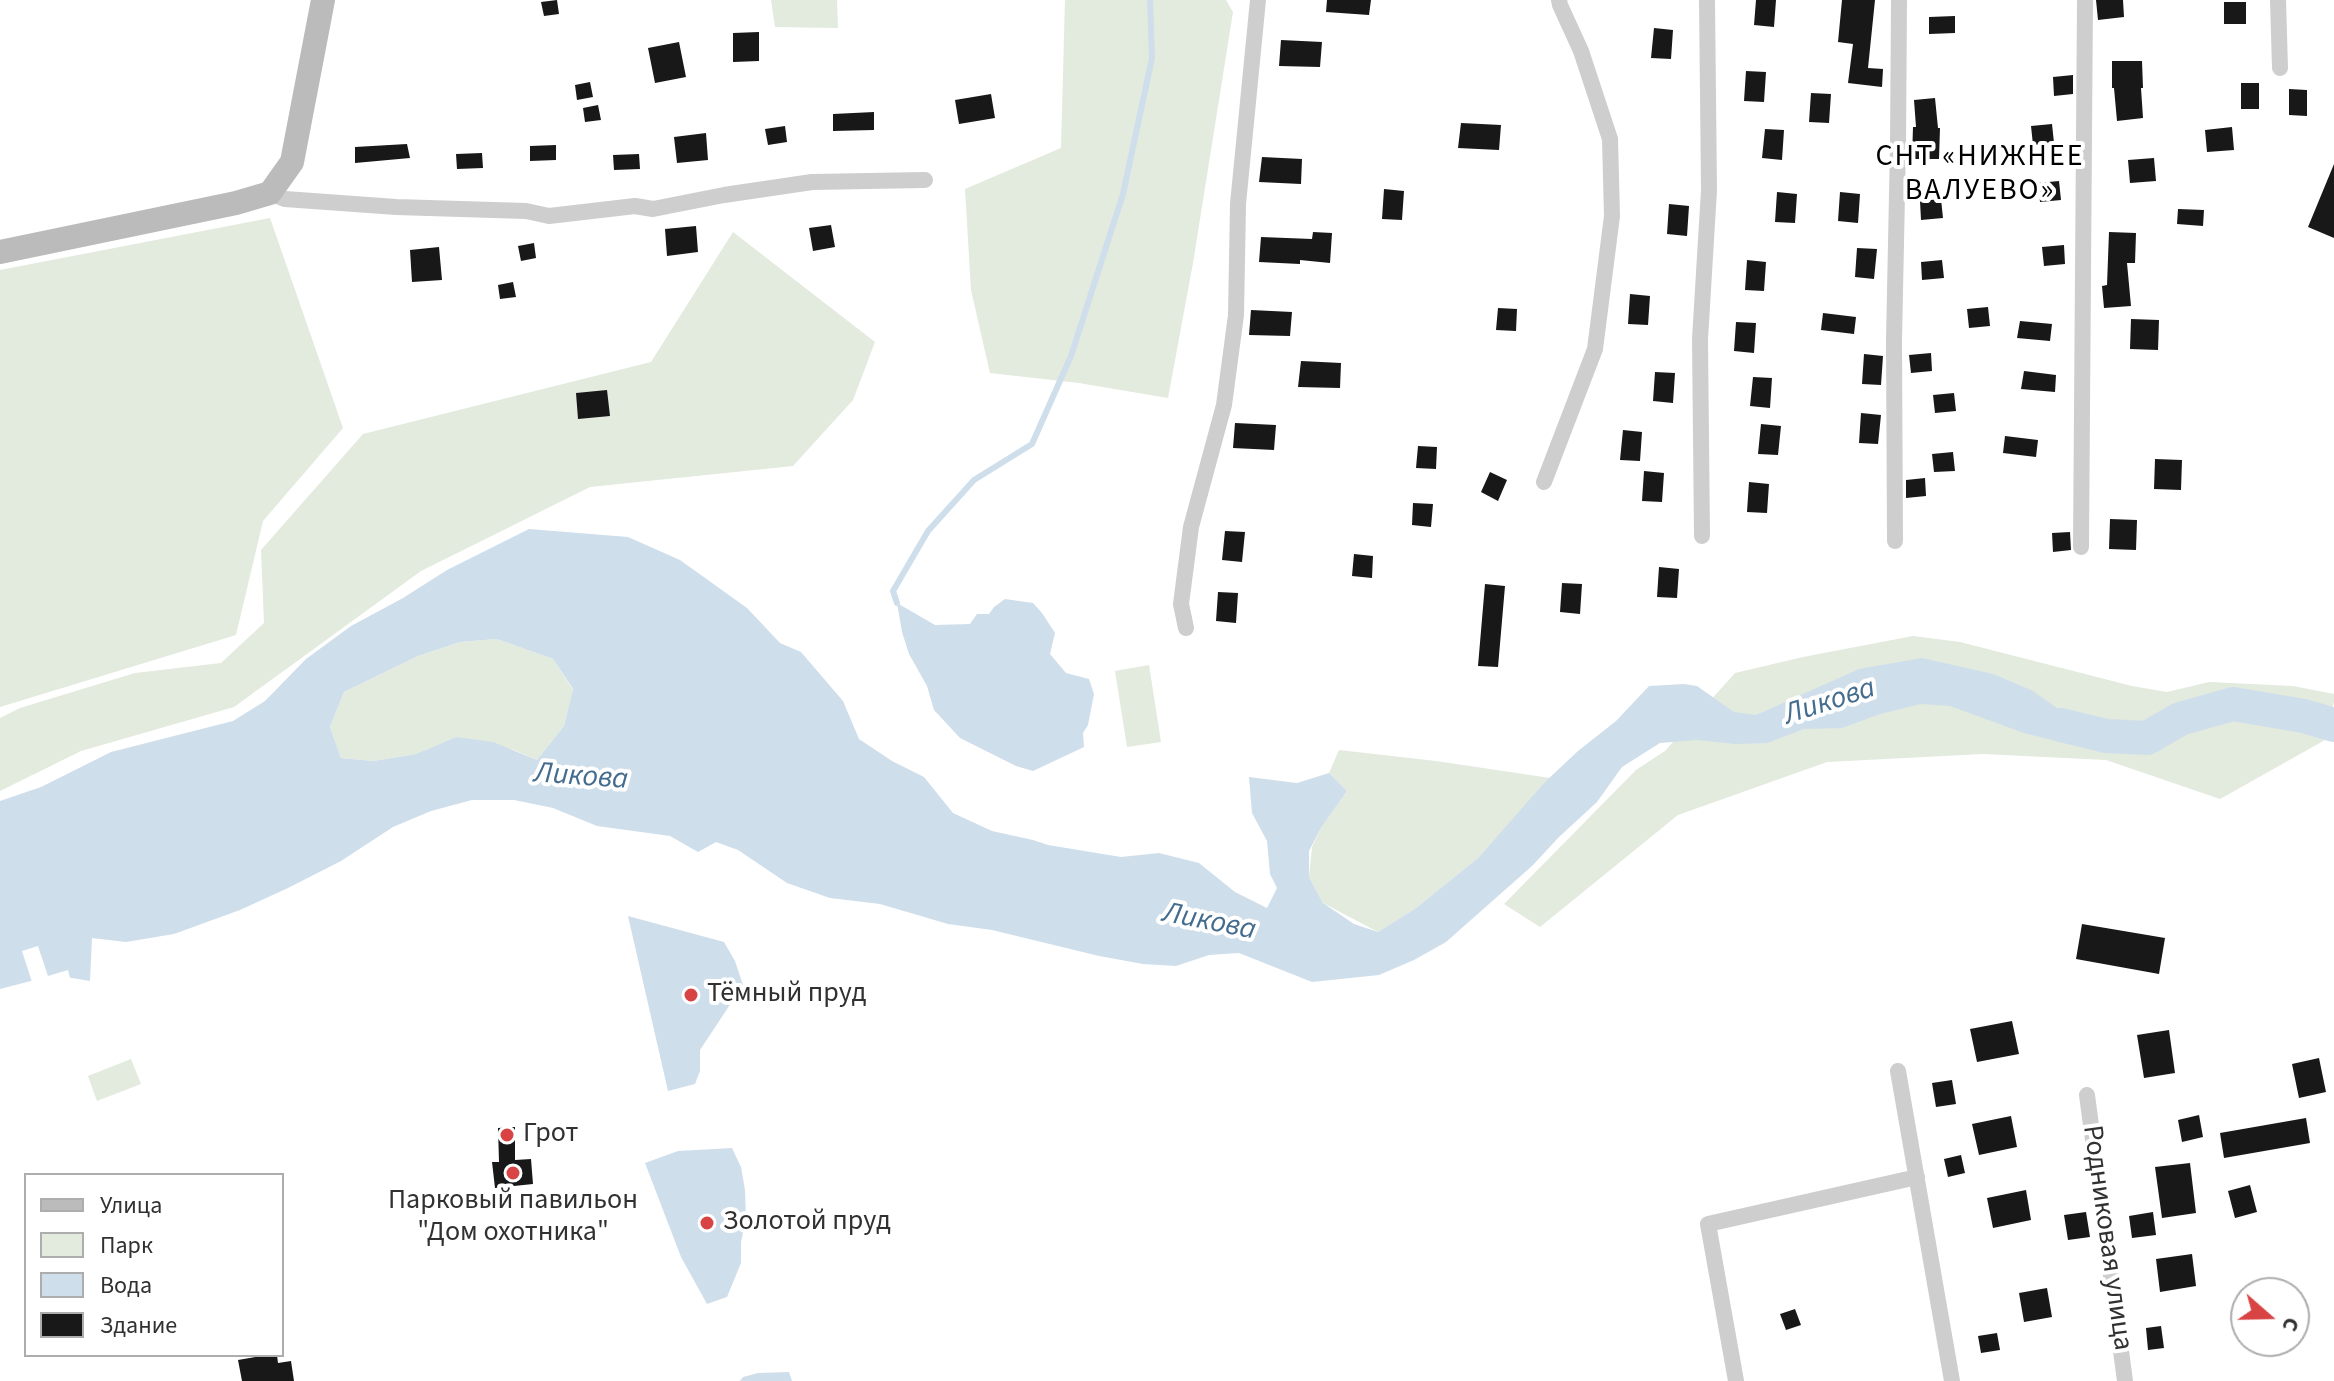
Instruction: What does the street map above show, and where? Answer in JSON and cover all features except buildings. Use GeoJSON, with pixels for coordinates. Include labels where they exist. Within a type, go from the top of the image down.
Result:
{"type":"FeatureCollection","features":[{"type":"Feature","properties":{"kind":"street"},"geometry":{"type":"LineString","coordinates":[[270,193],[292,162],[323,0]]}},
{"type":"Feature","properties":{"kind":"street"},"geometry":{"type":"LineString","coordinates":[[1186,628],[1181,604],[1191,527],[1224,405],[1236,315],[1238,204],[1258,0]]}},
{"type":"Feature","properties":{"kind":"street"},"geometry":{"type":"LineString","coordinates":[[1544,482],[1595,349],[1612,216],[1610,139],[1581,51],[1559,0]]}},
{"type":"Feature","properties":{"kind":"street"},"geometry":{"type":"LineString","coordinates":[[1702,536],[1700,339],[1709,190],[1707,0]]}},
{"type":"Feature","properties":{"kind":"street"},"geometry":{"type":"LineString","coordinates":[[1895,541],[1894,340],[1899,0]]}},
{"type":"Feature","properties":{"kind":"street"},"geometry":{"type":"LineString","coordinates":[[2081,547],[2085,0]]}},
{"type":"Feature","properties":{"kind":"street"},"geometry":{"type":"LineString","coordinates":[[2278,0],[2280,68]]}},
{"type":"Feature","properties":{"kind":"street"},"geometry":{"type":"LineString","coordinates":[[0,252],[236,203],[270,193],[285,199],[396,207],[526,211],[549,216],[635,206],[653,209],[812,182],[925,180]]}},
{"type":"Feature","properties":{"kind":"street"},"geometry":{"type":"LineString","coordinates":[[1898,1071],[1952,1381]]}},
{"type":"Feature","properties":{"kind":"street","name":"Родниковая улица"},"geometry":{"type":"LineString","coordinates":[[2087,1095],[2125,1381]]}},
{"type":"Feature","properties":{"kind":"street"},"geometry":{"type":"LineString","coordinates":[[1736,1381],[1708,1224],[1917,1177]]}},
{"type":"Feature","properties":{"kind":"green space"},"geometry":{"type":"Polygon","coordinates":[[[771,0],[837,0],[838,28],[775,27],[771,0]]]}},
{"type":"Feature","properties":{"kind":"green space"},"geometry":{"type":"Polygon","coordinates":[[[1065,0],[1226,0],[1233,12],[1168,398],[1079,383],[990,373],[971,290],[965,189],[1061,148],[1065,0]]]}},
{"type":"Feature","properties":{"kind":"green space"},"geometry":{"type":"Polygon","coordinates":[[[270,218],[343,428],[263,521],[236,635],[0,707],[0,270],[270,218]]]}},
{"type":"Feature","properties":{"kind":"green space"},"geometry":{"type":"Polygon","coordinates":[[[733,232],[875,342],[853,400],[793,466],[590,487],[421,571],[234,707],[81,751],[0,791],[0,718],[20,708],[135,673],[221,663],[264,623],[261,550],[363,434],[651,362],[733,232]]]}},
{"type":"Feature","properties":{"kind":"green space"},"geometry":{"type":"Polygon","coordinates":[[[1913,636],[1960,642],[2167,692],[2209,682],[2293,686],[2334,694],[2334,702],[2325,740],[2220,799],[2106,760],[1983,754],[1827,762],[1678,815],[1540,927],[1504,904],[1636,770],[1665,751],[1735,673],[1913,636]]]}},
{"type":"Feature","properties":{"kind":"green space"},"geometry":{"type":"Polygon","coordinates":[[[497,639],[553,659],[573,690],[564,726],[537,760],[514,750],[456,737],[416,754],[373,761],[341,758],[330,727],[344,692],[418,656],[460,642],[497,639]]]}},
{"type":"Feature","properties":{"kind":"green space"},"geometry":{"type":"Polygon","coordinates":[[[1149,665],[1161,742],[1127,747],[1115,671],[1149,665]]]}},
{"type":"Feature","properties":{"kind":"green space"},"geometry":{"type":"Polygon","coordinates":[[[1339,750],[1550,778],[1478,858],[1416,908],[1378,932],[1323,903],[1309,877],[1312,847],[1321,828],[1347,791],[1329,773],[1339,750]]]}},
{"type":"Feature","properties":{"kind":"green space"},"geometry":{"type":"Polygon","coordinates":[[[131,1059],[141,1084],[97,1101],[88,1076],[131,1059]]]}},
{"type":"Feature","properties":{"kind":"water"},"geometry":{"type":"Polygon","coordinates":[[[529,529],[628,537],[680,560],[747,608],[780,643],[801,652],[843,701],[859,739],[924,777],[953,813],[992,831],[1048,845],[1121,857],[1159,853],[1199,863],[1235,892],[1267,908],[1277,888],[1270,874],[1267,841],[1252,813],[1249,777],[1297,783],[1329,773],[1347,791],[1309,851],[1309,877],[1323,903],[1354,924],[1378,932],[1416,908],[1478,858],[1546,781],[1616,721],[1649,686],[1697,686],[1734,712],[1756,715],[1859,669],[1922,658],[1993,674],[2031,690],[2060,710],[2089,721],[2106,736],[2060,742],[2024,733],[1950,706],[1921,704],[1842,728],[1804,729],[1767,743],[1697,740],[1660,743],[1622,767],[1597,802],[1532,866],[1446,942],[1379,975],[1312,982],[1239,953],[1209,955],[1176,966],[1099,956],[992,930],[948,924],[880,904],[830,898],[787,883],[738,850],[716,842],[698,852],[670,836],[597,826],[553,808],[514,800],[472,800],[431,811],[393,827],[341,861],[288,888],[240,910],[174,934],[126,942],[92,938],[90,981],[54,975],[0,989],[0,801],[41,787],[111,752],[233,721],[265,701],[306,659],[351,626],[447,570],[529,529]],[[497,639],[460,642],[418,656],[344,692],[330,727],[341,758],[373,761],[416,754],[456,737],[493,742],[537,760],[564,726],[573,689],[553,659],[497,639]]]}},
{"type":"Feature","properties":{"kind":"water"},"geometry":{"type":"Polygon","coordinates":[[[1005,599],[1033,603],[1055,633],[1050,654],[1066,673],[1089,679],[1094,694],[1088,725],[1083,733],[1084,747],[1033,771],[1016,766],[960,738],[934,710],[927,686],[909,654],[897,603],[935,625],[970,624],[977,614],[989,614],[1005,599]]]}},
{"type":"Feature","properties":{"kind":"water","name":"Тёмный пруд"},"geometry":{"type":"Polygon","coordinates":[[[628,916],[724,942],[735,961],[743,985],[700,1050],[700,1071],[695,1084],[668,1091],[628,916]]]}},
{"type":"Feature","properties":{"kind":"water","name":"Золотой пруд"},"geometry":{"type":"Polygon","coordinates":[[[732,1148],[741,1167],[745,1190],[746,1219],[741,1263],[727,1297],[707,1304],[681,1257],[645,1163],[678,1151],[732,1148]]]}},
{"type":"Feature","properties":{"kind":"water"},"geometry":{"type":"Polygon","coordinates":[[[789,1372],[792,1381],[740,1381],[743,1377],[758,1373],[789,1372]]]}},
{"type":"Feature","properties":{"kind":"pier"},"geometry":{"type":"Polygon","coordinates":[[[38,946],[48,976],[68,970],[71,982],[54,979],[16,989],[32,982],[22,951],[38,946]]]}},
{"type":"Feature","properties":{"kind":"waterway"},"geometry":{"type":"LineString","coordinates":[[897,603],[893,591],[928,531],[974,480],[1032,444],[1071,356],[1123,194],[1152,58],[1150,0]]}},
{"type":"Feature","properties":{"kind":"waterway","name":"Ликова"},"geometry":{"type":"LineString","coordinates":[[2061,725],[2106,736],[2147,738],[2180,719],[2233,704],[2304,716],[2334,725]]}},
{"type":"Feature","properties":{"kind":"place","name":"Тёмный пруд"},"geometry":{"type":"Point","coordinates":[691,995]}},
{"type":"Feature","properties":{"kind":"place","name":"Грот"},"geometry":{"type":"Point","coordinates":[507,1135]}},
{"type":"Feature","properties":{"kind":"place","name":"Парковый павильон \"Дом охотника\""},"geometry":{"type":"Point","coordinates":[513,1173]}},
{"type":"Feature","properties":{"kind":"place","name":"Золотой пруд"},"geometry":{"type":"Point","coordinates":[707,1223]}},
{"type":"Feature","properties":{"kind":"district","name":"СНТ «НИЖНЕЕ ВАЛУЕВО»"},"geometry":{"type":"Point","coordinates":[1980,175]}}]}
